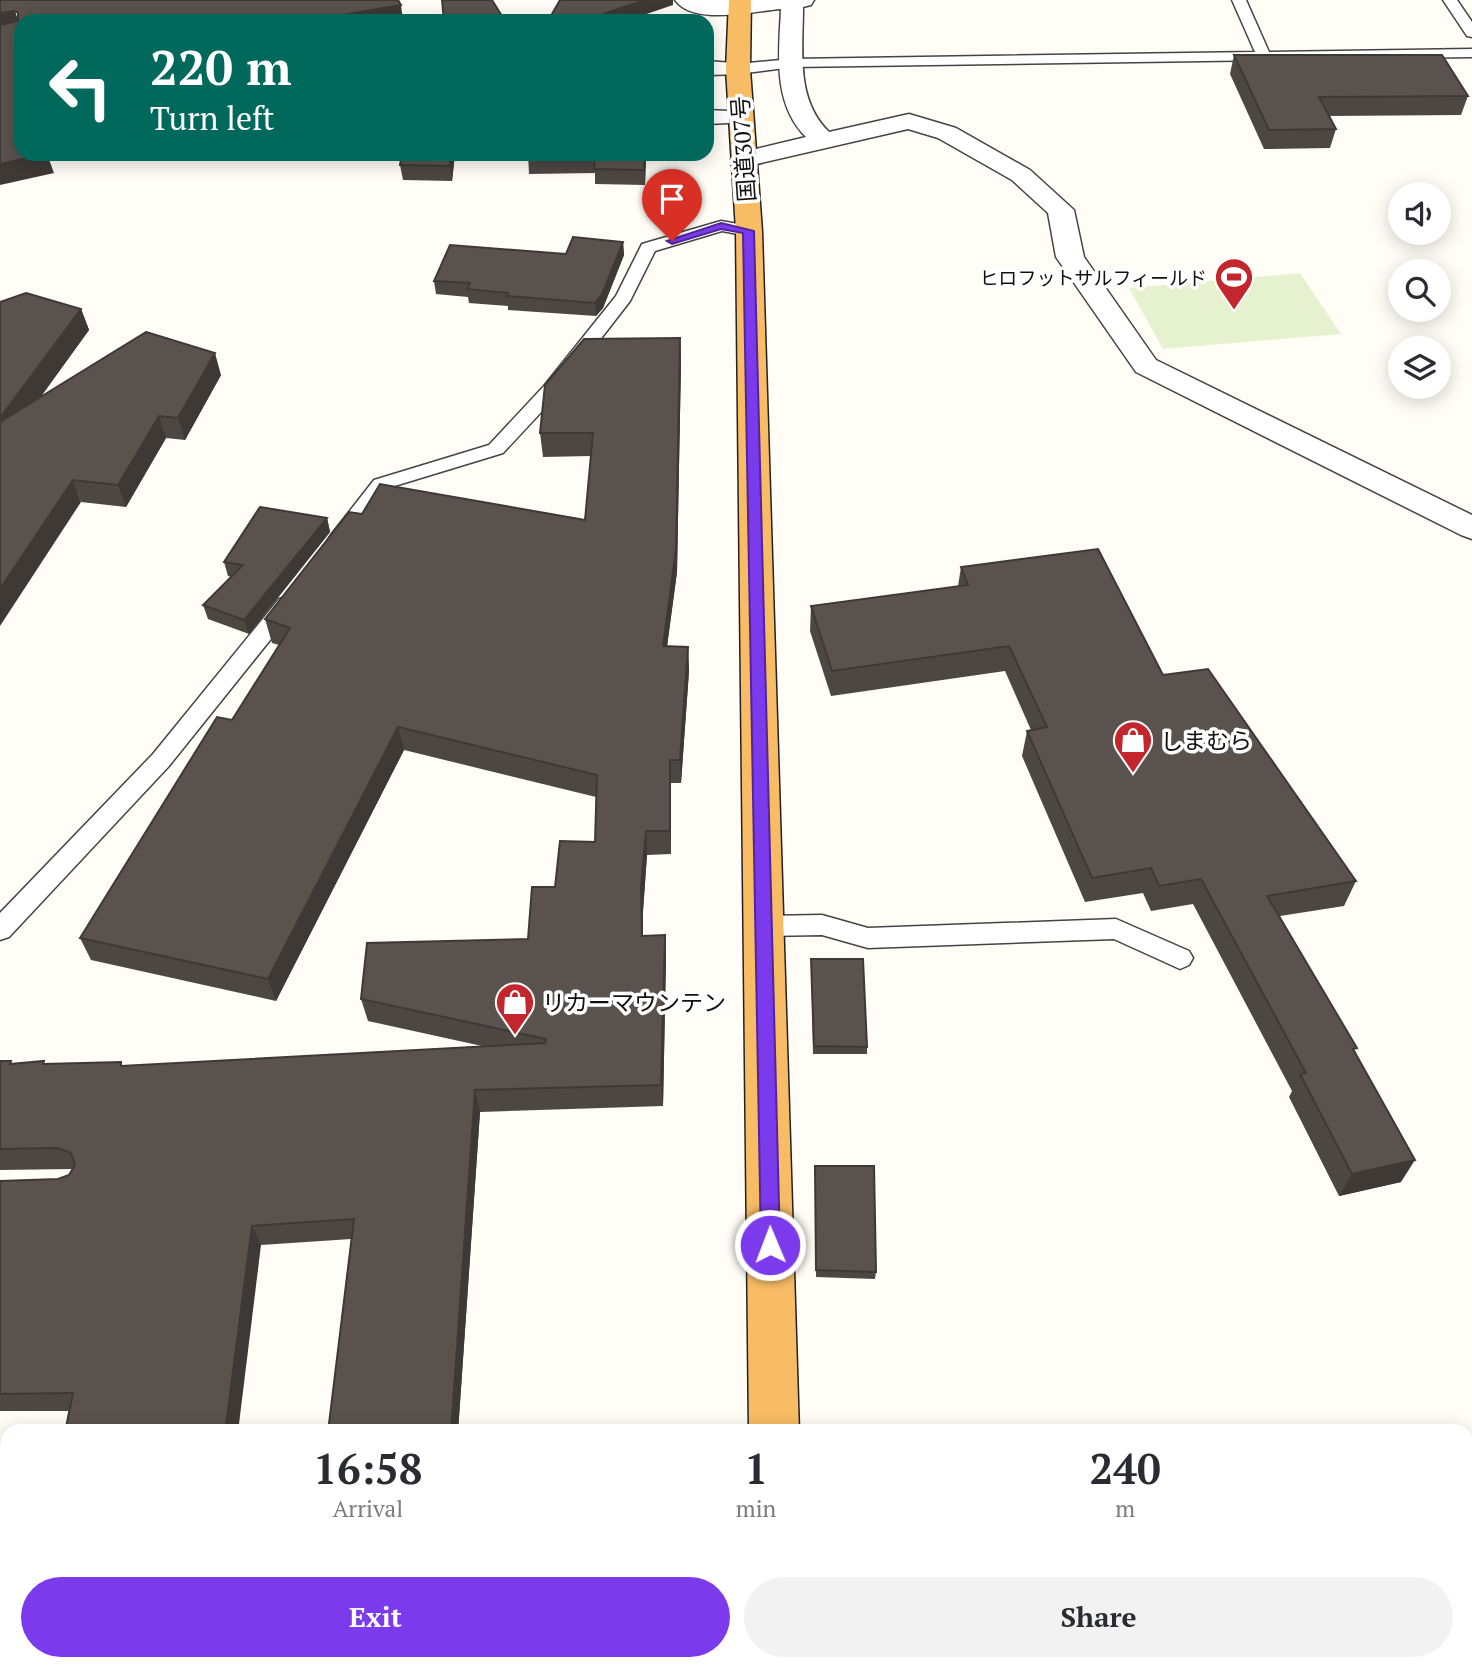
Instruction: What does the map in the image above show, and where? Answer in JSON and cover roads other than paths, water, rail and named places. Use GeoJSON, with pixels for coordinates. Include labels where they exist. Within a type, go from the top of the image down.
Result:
{"type":"FeatureCollection","features":[{"type":"Feature","properties":{"kind":"highway","name":"国道307号"},"geometry":{"type":"LineString","coordinates":[[740,3],[722,69],[724,117],[744,159],[749,231],[774,1424]]}},
{"type":"Feature","properties":{"kind":"street"},"geometry":{"type":"LineString","coordinates":[[686,0],[704,9],[740,3],[798,1],[790,87],[810,130],[824,141]]}},
{"type":"Feature","properties":{"kind":"street"},"geometry":{"type":"LineString","coordinates":[[744,159],[909,121],[947,134],[1021,174],[1061,210],[1070,257],[1146,366],[1472,528]]}},
{"type":"Feature","properties":{"kind":"lane"},"geometry":{"type":"LineString","coordinates":[[1239,0],[1264,56]]}},
{"type":"Feature","properties":{"kind":"lane"},"geometry":{"type":"LineString","coordinates":[[1450,0],[1472,33]]}},
{"type":"Feature","properties":{"kind":"lane"},"geometry":{"type":"LineString","coordinates":[[722,69],[792,63],[1472,53]]}},
{"type":"Feature","properties":{"kind":"lane"},"geometry":{"type":"LineString","coordinates":[[321,561],[381,484],[496,449],[551,390],[624,297],[648,248],[721,226],[749,231]]}},
{"type":"Feature","properties":{"kind":"lane"},"geometry":{"type":"LineString","coordinates":[[0,930],[161,760],[304,583]]}},
{"type":"Feature","properties":{"kind":"lane"},"geometry":{"type":"LineString","coordinates":[[764,926],[822,925],[868,938],[1116,929],[1180,958]]}},
{"type":"Feature","properties":{"kind":"place","name":"ヒロフットサルフィールド"},"geometry":{"type":"Point","coordinates":[1234,311]}},
{"type":"Feature","properties":{"kind":"place","name":"しまむら"},"geometry":{"type":"Point","coordinates":[1133,774]}},
{"type":"Feature","properties":{"kind":"place","name":"リカーマウンテン"},"geometry":{"type":"Point","coordinates":[515,1036]}}]}
